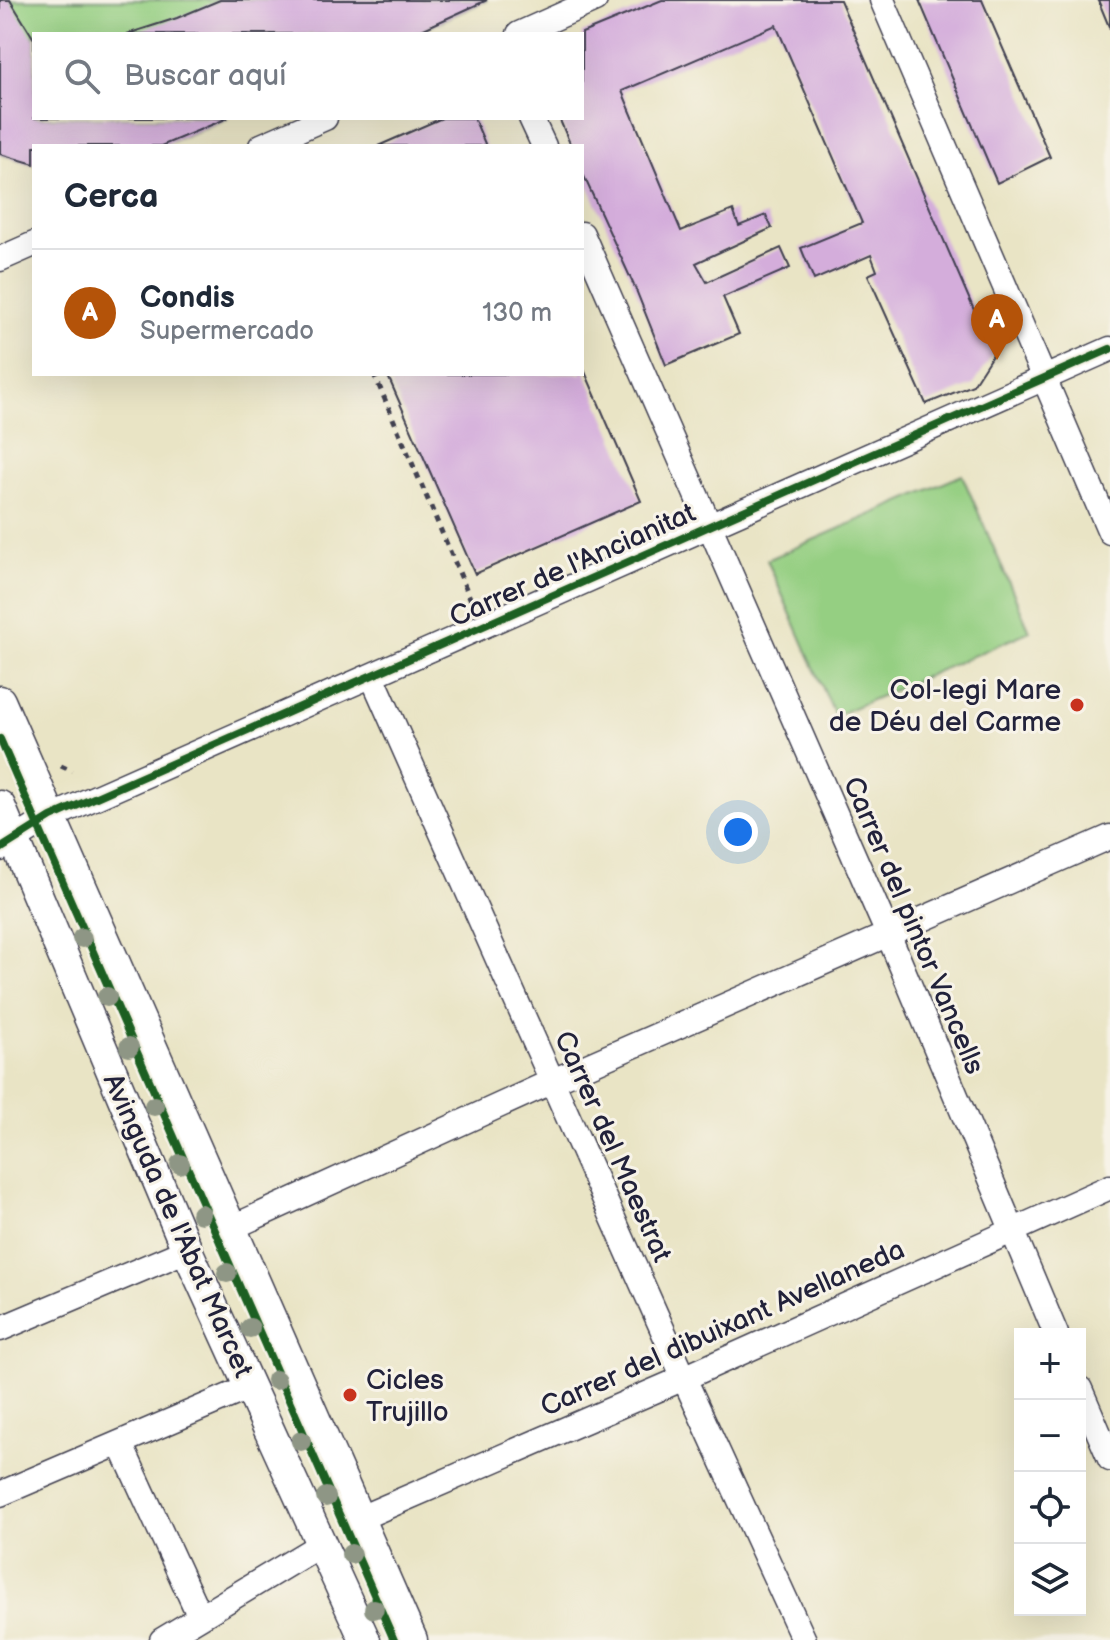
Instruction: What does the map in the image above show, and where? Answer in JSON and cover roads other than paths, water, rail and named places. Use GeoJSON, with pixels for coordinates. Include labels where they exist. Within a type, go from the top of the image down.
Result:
{"type":"FeatureCollection","features":[{"type":"Feature","properties":{"kind":"street"},"geometry":{"type":"LineString","coordinates":[[523,32],[595,0]]}},
{"type":"Feature","properties":{"kind":"street"},"geometry":{"type":"LineString","coordinates":[[882,0],[1110,532]]}},
{"type":"Feature","properties":{"kind":"street"},"geometry":{"type":"LineString","coordinates":[[266,144],[320,120]]}},
{"type":"Feature","properties":{"kind":"street"},"geometry":{"type":"LineString","coordinates":[[532,120],[543,144]]}},
{"type":"Feature","properties":{"kind":"street","name":"Carrer del pintor Vancells"},"geometry":{"type":"LineString","coordinates":[[584,239],[888,934],[1053,1328]]}},
{"type":"Feature","properties":{"kind":"street"},"geometry":{"type":"LineString","coordinates":[[0,259],[32,245]]}},
{"type":"Feature","properties":{"kind":"street","name":"Carrer de l'Ancianitat"},"geometry":{"type":"LineString","coordinates":[[8,845],[51,817],[1110,349]]}},
{"type":"Feature","properties":{"kind":"street","name":"Carrer del Maestrat"},"geometry":{"type":"LineString","coordinates":[[372,676],[804,1640]]}},
{"type":"Feature","properties":{"kind":"street","name":"Avinguda de l'Abat Marcet"},"geometry":{"type":"LineString","coordinates":[[0,701],[412,1640]]}},
{"type":"Feature","properties":{"kind":"street","name":"Avinguda de l'Abat Marcet"},"geometry":{"type":"LineString","coordinates":[[0,806],[8,845],[187,1250],[365,1640]]}},
{"type":"Feature","properties":{"kind":"street"},"geometry":{"type":"LineString","coordinates":[[231,1228],[553,1081],[1110,837]]}},
{"type":"Feature","properties":{"kind":"street","name":"Carrer del dibuixant Avellaneda"},"geometry":{"type":"LineString","coordinates":[[358,1519],[684,1378],[1110,1187]]}},
{"type":"Feature","properties":{"kind":"street"},"geometry":{"type":"LineString","coordinates":[[0,1329],[187,1250]]}},
{"type":"Feature","properties":{"kind":"street"},"geometry":{"type":"LineString","coordinates":[[0,1494],[250,1387]]}},
{"type":"Feature","properties":{"kind":"street"},"geometry":{"type":"LineString","coordinates":[[1085,1400],[1110,1459]]}},
{"type":"Feature","properties":{"kind":"street"},"geometry":{"type":"LineString","coordinates":[[120,1443],[200,1617]]}},
{"type":"Feature","properties":{"kind":"street"},"geometry":{"type":"LineString","coordinates":[[162,1640],[323,1543]]}},
{"type":"Feature","properties":{"kind":"place","name":"Condis"},"geometry":{"type":"Point","coordinates":[997,360]}},
{"type":"Feature","properties":{"kind":"place","name":"Col-legi Mare de Déu del Carme"},"geometry":{"type":"Point","coordinates":[1077,705]}},
{"type":"Feature","properties":{"kind":"place","name":"Cicles Trujillo"},"geometry":{"type":"Point","coordinates":[350,1395]}}]}
